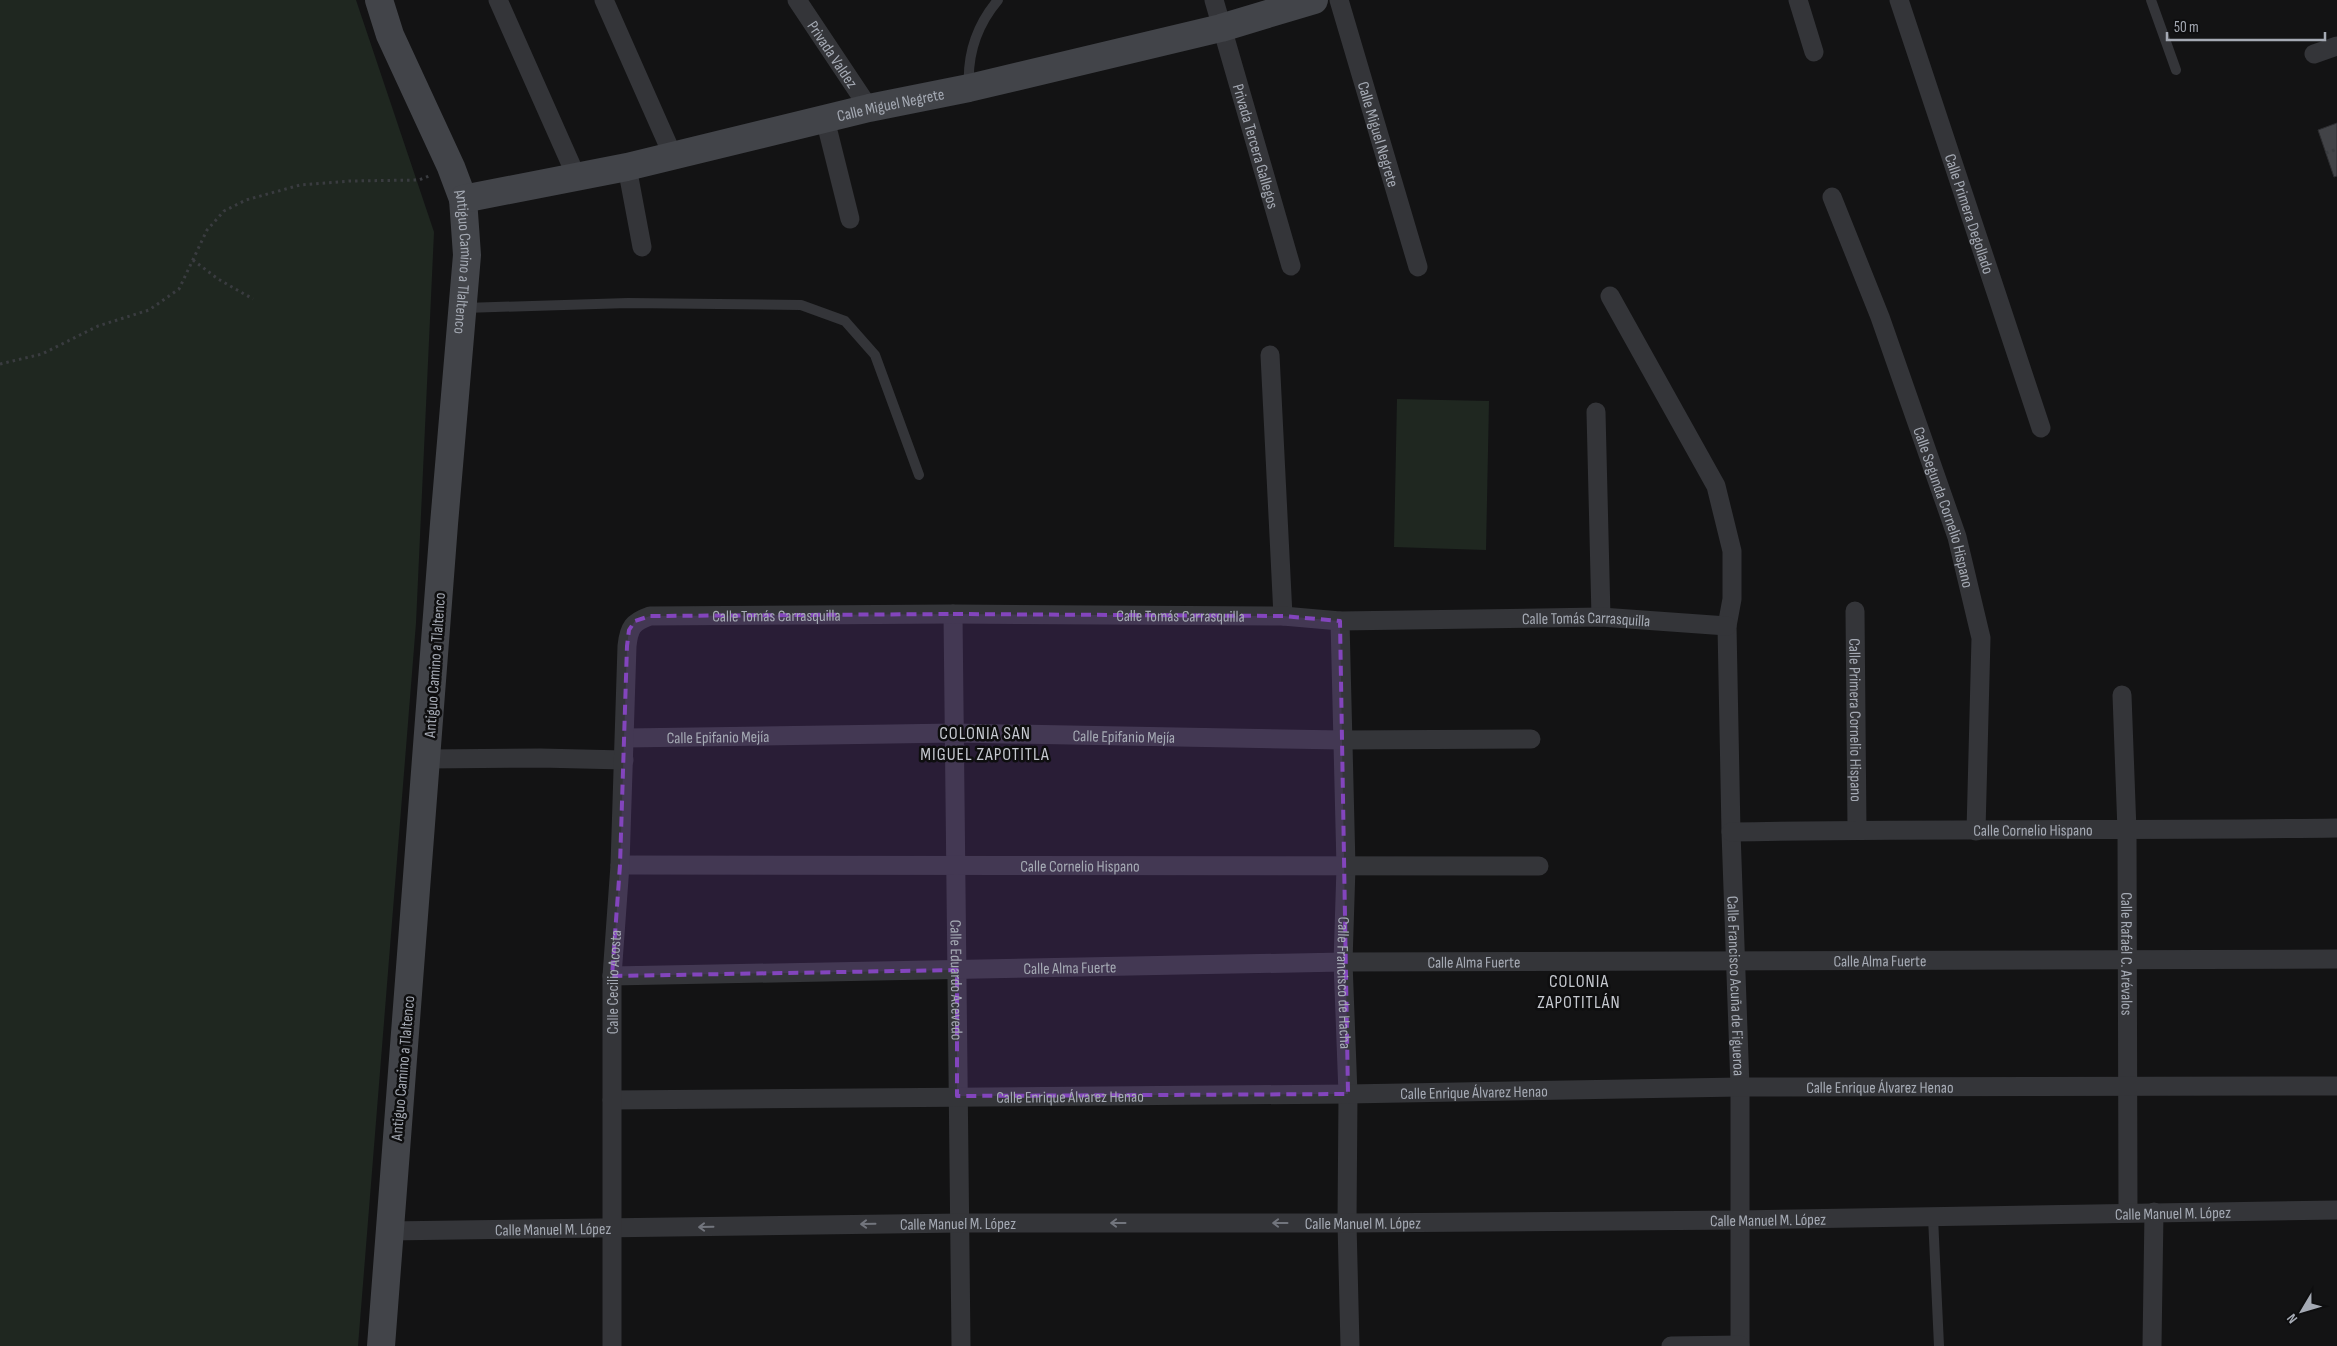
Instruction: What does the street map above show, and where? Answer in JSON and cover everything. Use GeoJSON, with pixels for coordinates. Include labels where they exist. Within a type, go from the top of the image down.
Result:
{"type":"FeatureCollection","features":[{"type":"Feature","properties":{"kind":"street","name":"Antiguo Camino a Tlaltenco"},"geometry":{"type":"LineString","coordinates":[[379,0],[390,35],[451,167],[463,199],[467,255],[388,1231],[381,1346]]}},
{"type":"Feature","properties":{"kind":"street"},"geometry":{"type":"LineString","coordinates":[[498,0],[577,178]]}},
{"type":"Feature","properties":{"kind":"street"},"geometry":{"type":"LineString","coordinates":[[604,0],[673,156]]}},
{"type":"Feature","properties":{"kind":"street","name":"Privada Valdez"},"geometry":{"type":"LineString","coordinates":[[797,0],[869,108]]}},
{"type":"Feature","properties":{"kind":"street","name":"Privada Tercera Gallegos"},"geometry":{"type":"LineString","coordinates":[[1214,0],[1291,266]]}},
{"type":"Feature","properties":{"kind":"street","name":"Calle Miguel Negrete"},"geometry":{"type":"LineString","coordinates":[[1339,0],[1418,267]]}},
{"type":"Feature","properties":{"kind":"street"},"geometry":{"type":"LineString","coordinates":[[1798,0],[1814,52]]}},
{"type":"Feature","properties":{"kind":"street","name":"Calle Primera Degollado"},"geometry":{"type":"LineString","coordinates":[[1899,0],[2041,428]]}},
{"type":"Feature","properties":{"kind":"street","name":"Calle Miguel Negrete"},"geometry":{"type":"LineString","coordinates":[[463,199],[577,178],[869,108],[970,88],[1221,28],[1302,2]]}},
{"type":"Feature","properties":{"kind":"street"},"geometry":{"type":"LineString","coordinates":[[2314,54],[2337,46]]}},
{"type":"Feature","properties":{"kind":"street"},"geometry":{"type":"LineString","coordinates":[[825,119],[850,219]]}},
{"type":"Feature","properties":{"kind":"street"},"geometry":{"type":"LineString","coordinates":[[627,167],[642,246]]}},
{"type":"Feature","properties":{"kind":"street","name":"Calle Segunda Cornelio Hispano"},"geometry":{"type":"LineString","coordinates":[[1832,197],[1880,317],[1958,538],[1981,638],[1976,831]]}},
{"type":"Feature","properties":{"kind":"street","name":"Calle Francisco Acuña de Figueroa"},"geometry":{"type":"LineString","coordinates":[[1610,296],[1716,486],[1732,551],[1732,599],[1727,626],[1731,832],[1740,1087],[1740,1346]]}},
{"type":"Feature","properties":{"kind":"street"},"geometry":{"type":"LineString","coordinates":[[1270,355],[1283,616]]}},
{"type":"Feature","properties":{"kind":"street"},"geometry":{"type":"LineString","coordinates":[[1596,412],[1601,617]]}},
{"type":"Feature","properties":{"kind":"street","name":"Calle Primera Cornelio Hispano"},"geometry":{"type":"LineString","coordinates":[[1855,611],[1857,830]]}},
{"type":"Feature","properties":{"kind":"street","name":"Calle Tomás Carrasquilla"},"geometry":{"type":"LineString","coordinates":[[635,621],[650,616],[953,614],[1283,616],[1340,621],[1601,617],[1727,626]]}},
{"type":"Feature","properties":{"kind":"street","name":"Calle Eduardo Acevedo"},"geometry":{"type":"LineString","coordinates":[[953,614],[961,1346]]}},
{"type":"Feature","properties":{"kind":"street","name":"Calle Cecilio Acosta"},"geometry":{"type":"LineString","coordinates":[[612,1346],[612,976],[626,738],[628,630],[635,621]]}},
{"type":"Feature","properties":{"kind":"street","name":"Calle Francisco de Hacha"},"geometry":{"type":"LineString","coordinates":[[1340,621],[1346,868],[1343,962],[1348,1094],[1347,1224],[1350,1346]]}},
{"type":"Feature","properties":{"kind":"street","name":"Calle Rafaél C. Arévalos"},"geometry":{"type":"LineString","coordinates":[[2122,695],[2127,831],[2128,1213]]}},
{"type":"Feature","properties":{"kind":"street","name":"Calle Epifanio Mejía"},"geometry":{"type":"LineString","coordinates":[[626,738],[955,733],[1342,740],[1531,739]]}},
{"type":"Feature","properties":{"kind":"street"},"geometry":{"type":"LineString","coordinates":[[427,759],[540,758],[624,760]]}},
{"type":"Feature","properties":{"kind":"street","name":"Calle Cornelio Hispano"},"geometry":{"type":"LineString","coordinates":[[1731,832],[1857,830],[2127,831],[2337,828]]}},
{"type":"Feature","properties":{"kind":"street","name":"Calle Cornelio Hispano"},"geometry":{"type":"LineString","coordinates":[[620,865],[1346,868],[1539,866]]}},
{"type":"Feature","properties":{"kind":"street","name":"Calle Alma Fuerte"},"geometry":{"type":"LineString","coordinates":[[612,976],[1343,962],[2337,960]]}},
{"type":"Feature","properties":{"kind":"street","name":"Calle Enrique Álvarez Henao"},"geometry":{"type":"LineString","coordinates":[[612,1100],[1348,1094],[1740,1087],[2337,1086]]}},
{"type":"Feature","properties":{"kind":"street","name":"Calle Manuel M. López"},"geometry":{"type":"LineString","coordinates":[[388,1231],[961,1223],[1347,1224],[1740,1220],[2337,1210]]}},
{"type":"Feature","properties":{"kind":"street"},"geometry":{"type":"LineString","coordinates":[[2152,1346],[2154,1212]]}},
{"type":"Feature","properties":{"kind":"street"},"geometry":{"type":"LineString","coordinates":[[1671,1346],[1740,1346]]}},
{"type":"Feature","properties":{"kind":"lane"},"geometry":{"type":"LineString","coordinates":[[970,88],[968,73],[974,41],[986,14],[998,0]]}},
{"type":"Feature","properties":{"kind":"lane"},"geometry":{"type":"LineString","coordinates":[[2151,0],[2176,70]]}},
{"type":"Feature","properties":{"kind":"lane"},"geometry":{"type":"LineString","coordinates":[[463,308],[628,303],[801,305],[845,321],[875,354],[919,475]]}},
{"type":"Feature","properties":{"kind":"lane"},"geometry":{"type":"LineString","coordinates":[[1933,1217],[1939,1346]]}},
{"type":"Feature","properties":{"kind":"path"},"geometry":{"type":"LineString","coordinates":[[2326,153],[2337,150]]}},
{"type":"Feature","properties":{"kind":"path"},"geometry":{"type":"LineString","coordinates":[[0,364],[42,354],[98,326],[149,310],[179,289],[207,230],[224,211],[246,200],[300,185],[350,181],[419,180],[451,167]]}},
{"type":"Feature","properties":{"kind":"path"},"geometry":{"type":"LineString","coordinates":[[193,260],[218,279],[253,299]]}},
{"type":"Feature","properties":{"kind":"highlighted area"},"geometry":{"type":"Polygon","coordinates":[[[953,614],[1283,616],[1340,621],[1348,1094],[957,1096],[957,970],[612,976],[620,865],[627,646],[629,630],[635,621],[650,616],[953,614]]]}},
{"type":"Feature","properties":{"kind":"shaded area"},"geometry":{"type":"Polygon","coordinates":[[[0,0],[356,0],[434,232],[416,623],[358,1346],[0,1346],[0,0]]]}},
{"type":"Feature","properties":{"kind":"shaded area"},"geometry":{"type":"Polygon","coordinates":[[[1397,399],[1489,401],[1486,550],[1394,547],[1397,399]]]}},
{"type":"Feature","properties":{"kind":"building"},"geometry":{"type":"Polygon","coordinates":[[[2337,123],[2337,176],[2334,177],[2318,130],[2337,123]]]}},
{"type":"Feature","properties":{"kind":"district","name":"COLONIA SAN MIGUEL ZAPOTITLA"},"geometry":{"type":"Point","coordinates":[985,743]}},
{"type":"Feature","properties":{"kind":"district","name":"COLONIA ZAPOTITLÁN"},"geometry":{"type":"Point","coordinates":[1579,991]}}]}
